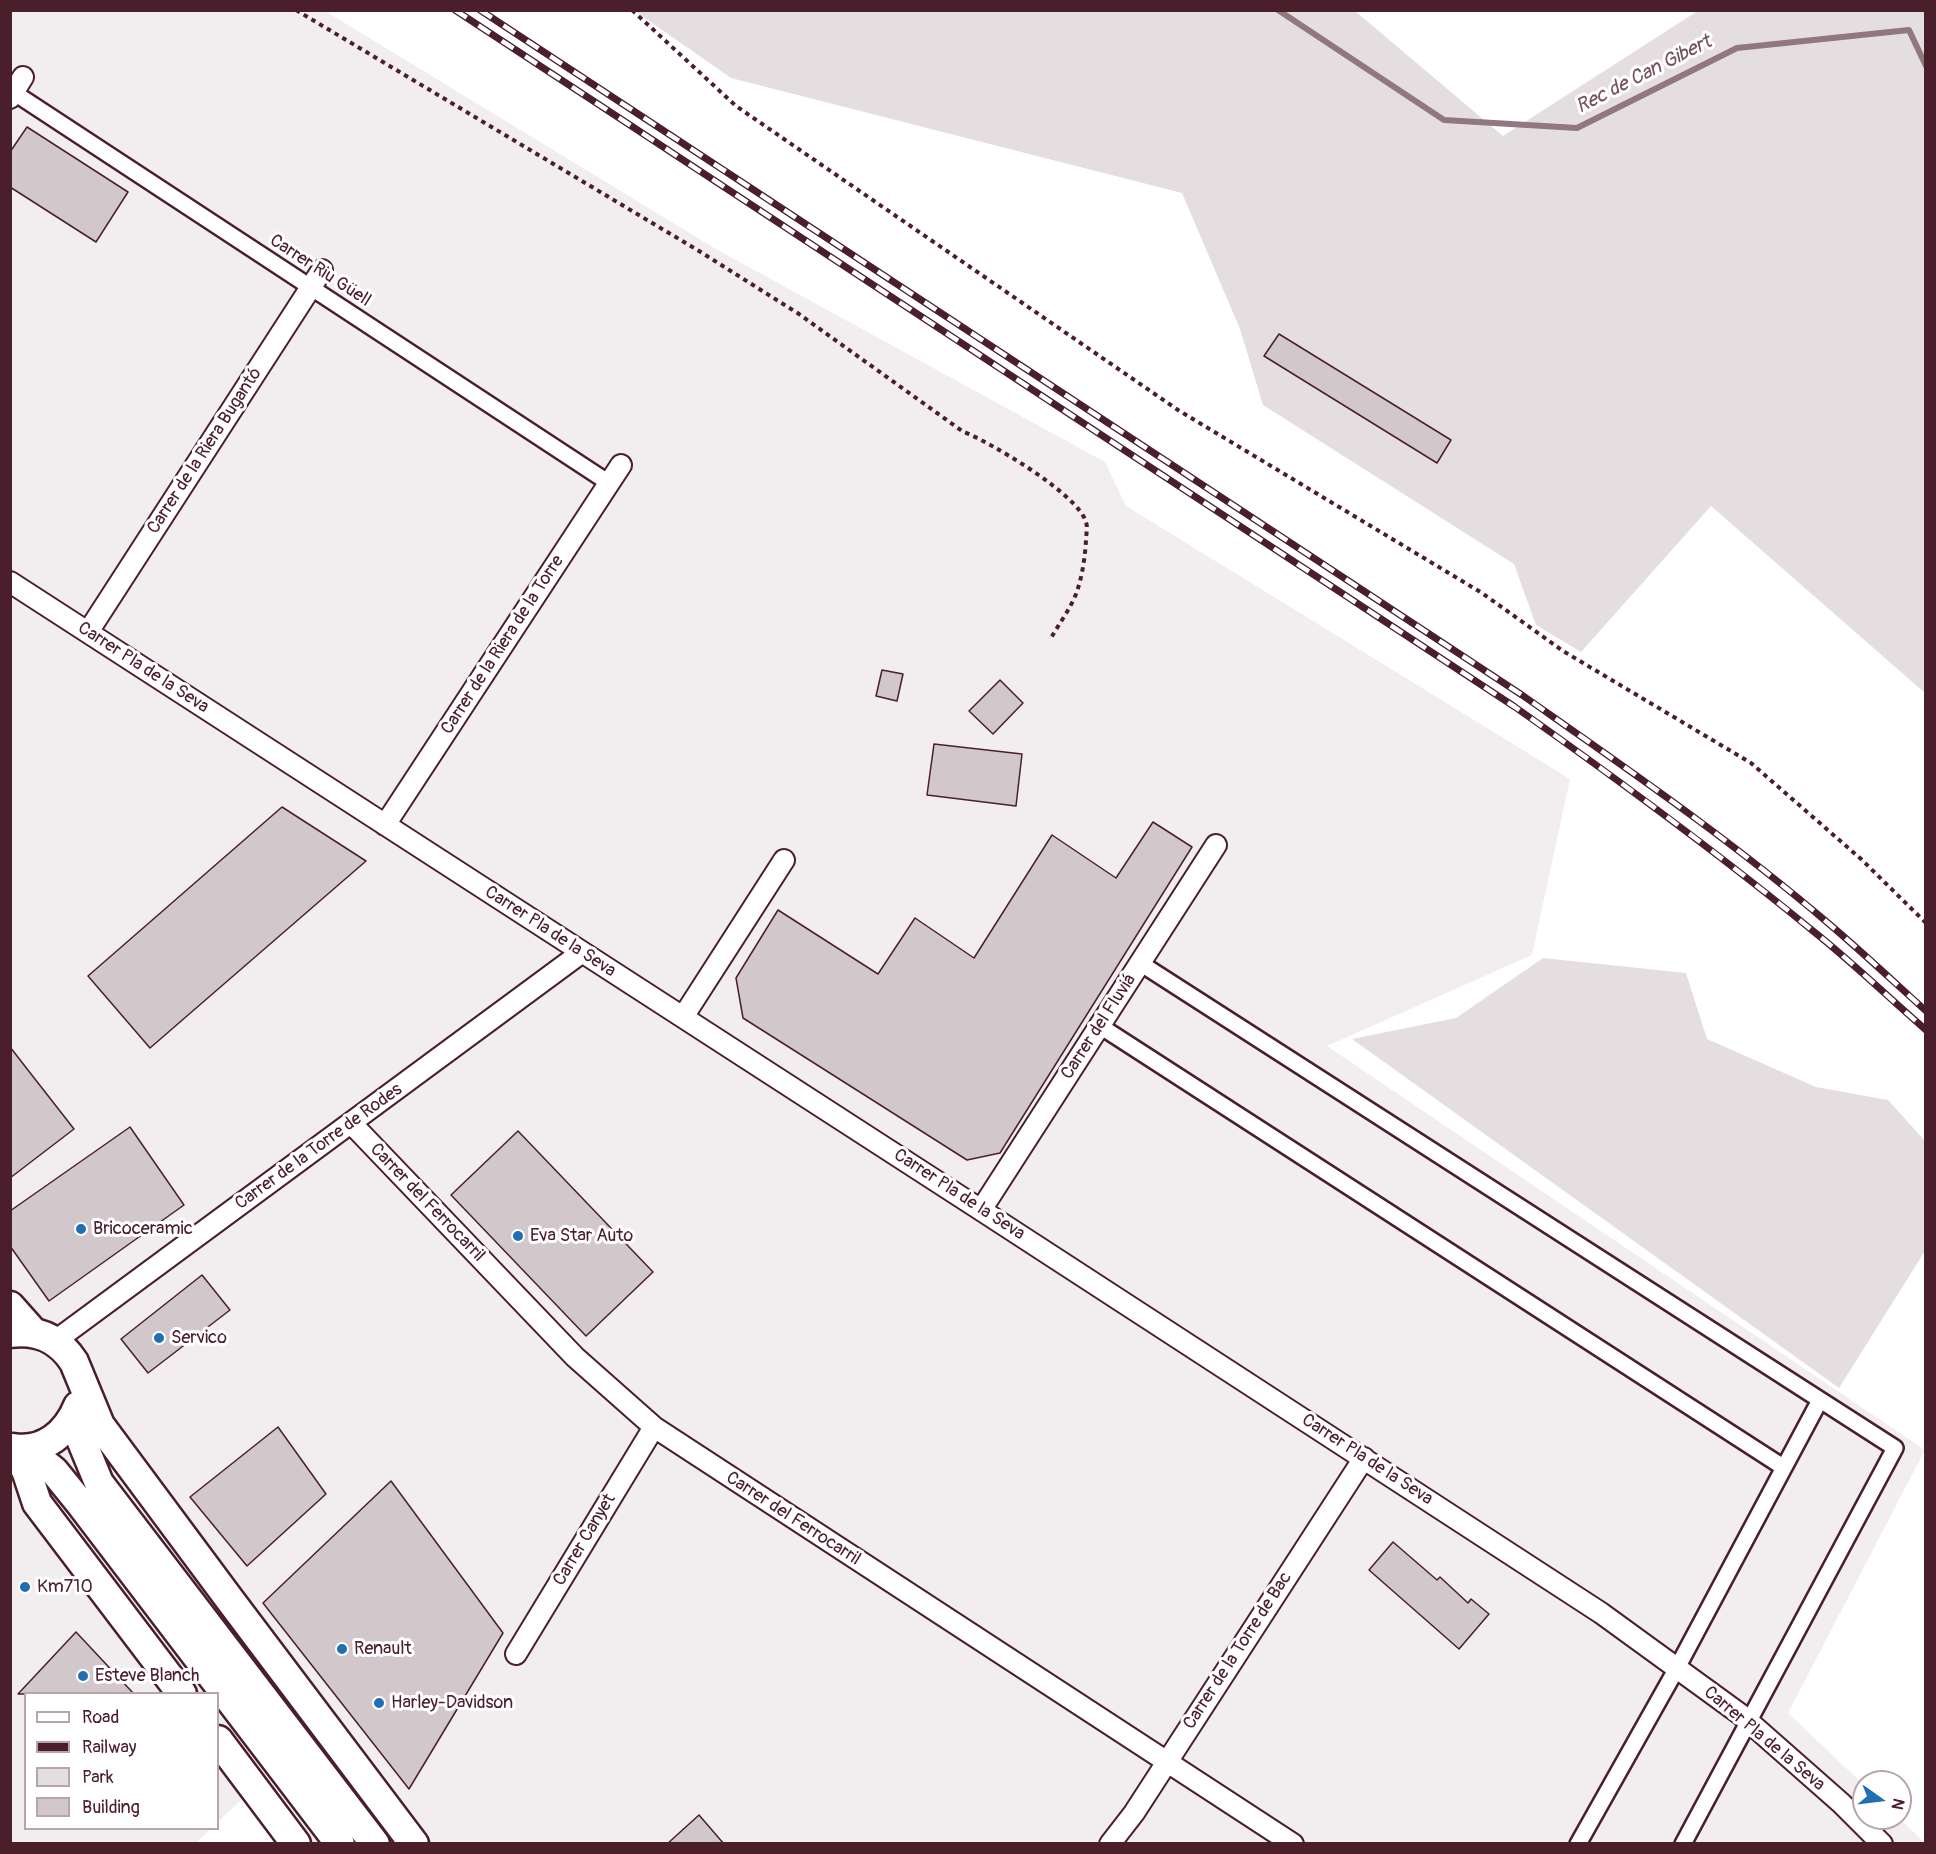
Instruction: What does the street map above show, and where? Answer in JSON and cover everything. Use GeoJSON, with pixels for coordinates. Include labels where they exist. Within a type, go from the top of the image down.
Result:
{"type":"FeatureCollection","features":[{"type":"Feature","properties":{"kind":"main road"},"geometry":{"type":"LineString","coordinates":[[24,1329],[69,1354],[100,1425],[414,1844]]}},
{"type":"Feature","properties":{"kind":"main road"},"geometry":{"type":"LineString","coordinates":[[18,1448],[40,1446],[53,1440],[64,1431],[79,1405],[81,1388],[77,1371]]}},
{"type":"Feature","properties":{"kind":"main road"},"geometry":{"type":"LineString","coordinates":[[72,1420],[99,1484],[375,1844]]}},
{"type":"Feature","properties":{"kind":"main road"},"geometry":{"type":"LineString","coordinates":[[18,1448],[37,1503],[180,1692]]}},
{"type":"Feature","properties":{"kind":"main road"},"geometry":{"type":"LineString","coordinates":[[18,1448],[54,1471],[340,1844]]}},
{"type":"Feature","properties":{"kind":"main road"},"geometry":{"type":"LineString","coordinates":[[219,1741],[296,1844]]}},
{"type":"Feature","properties":{"kind":"street","name":"Carrer Riu Güell"},"geometry":{"type":"LineString","coordinates":[[14,89],[310,288],[609,483]]}},
{"type":"Feature","properties":{"kind":"street","name":"Carrer de la Riera Bugantó"},"geometry":{"type":"LineString","coordinates":[[88,632],[322,270]]}},
{"type":"Feature","properties":{"kind":"street","name":"Carrer de la Riera de la Torre"},"geometry":{"type":"LineString","coordinates":[[385,825],[621,465]]}},
{"type":"Feature","properties":{"kind":"street","name":"Carrer Pla de la Seva"},"geometry":{"type":"LineString","coordinates":[[10,582],[1601,1613],[1748,1721],[1841,1803],[1882,1844]]}},
{"type":"Feature","properties":{"kind":"street","name":"Carrer del Fluviá"},"geometry":{"type":"LineString","coordinates":[[981,1210],[1216,845]]}},
{"type":"Feature","properties":{"kind":"street"},"geometry":{"type":"LineString","coordinates":[[683,1017],[784,860]]}},
{"type":"Feature","properties":{"kind":"street","name":"Carrer de la Torre de Rodes"},"geometry":{"type":"LineString","coordinates":[[24,1329],[351,1123],[581,953]]}},
{"type":"Feature","properties":{"kind":"street"},"geometry":{"type":"LineString","coordinates":[[1140,963],[1895,1448],[1683,1844]]}},
{"type":"Feature","properties":{"kind":"street"},"geometry":{"type":"LineString","coordinates":[[1100,1026],[1783,1467]]}},
{"type":"Feature","properties":{"kind":"street","name":"Carrer del Ferrocarril"},"geometry":{"type":"LineString","coordinates":[[351,1123],[575,1357],[654,1427],[1293,1844]]}},
{"type":"Feature","properties":{"kind":"street"},"geometry":{"type":"LineString","coordinates":[[1578,1844],[1677,1668],[1820,1400]]}},
{"type":"Feature","properties":{"kind":"street","name":"Carrer Canyet"},"geometry":{"type":"LineString","coordinates":[[516,1654],[654,1427]]}},
{"type":"Feature","properties":{"kind":"street","name":"Carrer de la Torre de Bac"},"geometry":{"type":"LineString","coordinates":[[1110,1844],[1134,1813],[1364,1458]]}},
{"type":"Feature","properties":{"kind":"path"},"geometry":{"type":"LineString","coordinates":[[296,10],[709,257],[799,314],[962,431],[976,436],[1026,466],[1060,491],[1082,511],[1087,524],[1086,553],[1076,594],[1051,638]]}},
{"type":"Feature","properties":{"kind":"path"},"geometry":{"type":"LineString","coordinates":[[632,10],[736,106],[1178,410],[1482,593],[1563,651],[1751,763],[1861,859],[1926,923]]}},
{"type":"Feature","properties":{"kind":"shaded area"},"geometry":{"type":"Polygon","coordinates":[[[11,11],[325,11],[716,249],[1105,462],[1126,506],[1570,779],[1532,955],[1327,1046],[1925,1450],[1788,1713],[1852,1774],[1852,1830],[1911,1830],[1925,1843],[280,1843],[244,1797],[219,1821],[219,1692],[24,1692],[24,1830],[210,1830],[196,1843],[11,1844],[11,11]]]}},
{"type":"Feature","properties":{"kind":"green space"},"geometry":{"type":"Polygon","coordinates":[[[1737,10],[1925,11],[1925,693],[1711,506],[1581,652],[1536,625],[1514,564],[1263,405],[1240,329],[1182,193],[731,78],[635,11],[1355,11],[1503,136],[1696,12],[1737,10]]]}},
{"type":"Feature","properties":{"kind":"green space"},"geometry":{"type":"Polygon","coordinates":[[[1543,958],[1686,973],[1707,1039],[1816,1087],[1888,1100],[1925,1141],[1925,1251],[1839,1388],[1352,1039],[1456,1018],[1543,958]]]}},
{"type":"Feature","properties":{"kind":"building"},"geometry":{"type":"Polygon","coordinates":[[[27,127],[128,192],[96,242],[10,187],[10,152],[27,127]]]}},
{"type":"Feature","properties":{"kind":"building"},"geometry":{"type":"Polygon","coordinates":[[[1279,334],[1451,440],[1437,463],[1264,356],[1279,334]]]}},
{"type":"Feature","properties":{"kind":"building"},"geometry":{"type":"Polygon","coordinates":[[[882,670],[903,674],[897,701],[876,696],[882,670]]]}},
{"type":"Feature","properties":{"kind":"building"},"geometry":{"type":"Polygon","coordinates":[[[1000,680],[1023,703],[993,734],[969,711],[1000,680]]]}},
{"type":"Feature","properties":{"kind":"building"},"geometry":{"type":"Polygon","coordinates":[[[934,744],[1022,754],[1016,806],[927,795],[934,744]]]}},
{"type":"Feature","properties":{"kind":"building"},"geometry":{"type":"Polygon","coordinates":[[[282,807],[366,861],[150,1048],[88,976],[282,807]]]}},
{"type":"Feature","properties":{"kind":"building"},"geometry":{"type":"Polygon","coordinates":[[[1153,822],[1192,847],[1000,1153],[967,1160],[743,1018],[736,978],[778,910],[878,974],[915,918],[974,958],[1052,835],[1116,878],[1153,822]]]}},
{"type":"Feature","properties":{"kind":"building"},"geometry":{"type":"Polygon","coordinates":[[[10,1047],[74,1129],[10,1178],[10,1047]]]}},
{"type":"Feature","properties":{"kind":"building","name":"Bricoceramic"},"geometry":{"type":"Polygon","coordinates":[[[130,1127],[184,1205],[49,1301],[10,1246],[10,1211],[130,1127]]]}},
{"type":"Feature","properties":{"kind":"building"},"geometry":{"type":"Polygon","coordinates":[[[518,1131],[653,1272],[586,1336],[451,1195],[518,1131]]]}},
{"type":"Feature","properties":{"kind":"building"},"geometry":{"type":"Polygon","coordinates":[[[202,1275],[230,1310],[148,1373],[121,1339],[202,1275]]]}},
{"type":"Feature","properties":{"kind":"building"},"geometry":{"type":"Polygon","coordinates":[[[278,1427],[326,1494],[247,1566],[190,1497],[278,1427]]]}},
{"type":"Feature","properties":{"kind":"building"},"geometry":{"type":"Polygon","coordinates":[[[391,1481],[503,1633],[409,1789],[263,1603],[391,1481]]]}},
{"type":"Feature","properties":{"kind":"building"},"geometry":{"type":"Polygon","coordinates":[[[1393,1542],[1437,1580],[1440,1577],[1468,1603],[1471,1599],[1489,1614],[1459,1649],[1369,1570],[1393,1542]]]}},
{"type":"Feature","properties":{"kind":"building"},"geometry":{"type":"Polygon","coordinates":[[[76,1632],[132,1692],[24,1692],[24,1694],[18,1694],[76,1632]]]}},
{"type":"Feature","properties":{"kind":"building"},"geometry":{"type":"Polygon","coordinates":[[[699,1815],[724,1844],[667,1844],[699,1815]]]}},
{"type":"Feature","properties":{"kind":"waterway","name":"Rec de Can Gibert"},"geometry":{"type":"LineString","coordinates":[[1278,10],[1444,120],[1577,128],[1737,48],[1909,30],[1926,66]]}},
{"type":"Feature","properties":{"kind":"railway"},"geometry":{"type":"LineString","coordinates":[[455,10],[1515,707],[1740,873],[1856,967],[1926,1030]]}},
{"type":"Feature","properties":{"kind":"railway"},"geometry":{"type":"LineString","coordinates":[[480,10],[1522,695],[1678,805],[1754,863],[1840,934],[1926,1011]]}},
{"type":"Feature","properties":{"kind":"place","name":"Bricoceramic"},"geometry":{"type":"Point","coordinates":[81,1229]}},
{"type":"Feature","properties":{"kind":"place","name":"Eva Star Auto"},"geometry":{"type":"Point","coordinates":[518,1236]}},
{"type":"Feature","properties":{"kind":"place","name":"Servico"},"geometry":{"type":"Point","coordinates":[159,1338]}},
{"type":"Feature","properties":{"kind":"place","name":"Km710"},"geometry":{"type":"Point","coordinates":[25,1587]}},
{"type":"Feature","properties":{"kind":"place","name":"Renault"},"geometry":{"type":"Point","coordinates":[342,1649]}},
{"type":"Feature","properties":{"kind":"place","name":"Esteve Blanch"},"geometry":{"type":"Point","coordinates":[83,1676]}},
{"type":"Feature","properties":{"kind":"place","name":"Harley-Davidson"},"geometry":{"type":"Point","coordinates":[379,1703]}}]}
